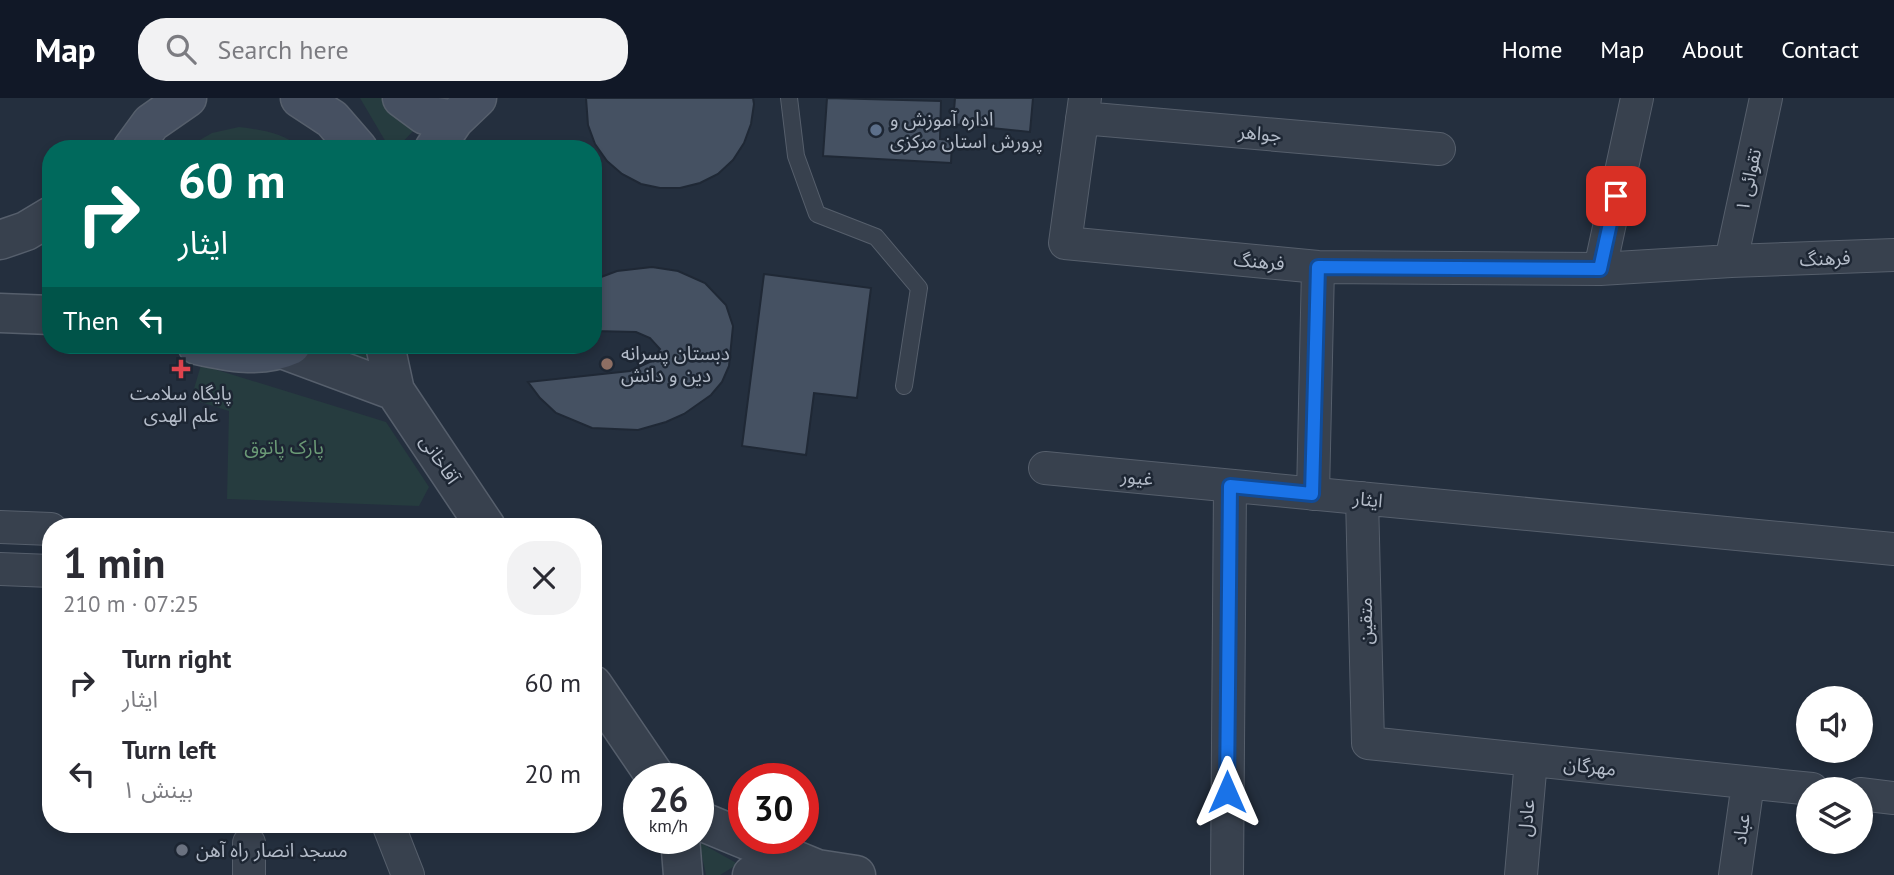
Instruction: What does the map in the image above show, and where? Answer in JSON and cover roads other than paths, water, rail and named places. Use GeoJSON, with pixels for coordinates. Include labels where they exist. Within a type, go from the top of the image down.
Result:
{"type":"FeatureCollection","features":[{"type":"Feature","properties":{"kind":"main road"},"geometry":{"type":"LineString","coordinates":[[139,140],[151,123],[187,98]]}},
{"type":"Feature","properties":{"kind":"main road"},"geometry":{"type":"LineString","coordinates":[[402,98],[425,115],[455,122]]}},
{"type":"Feature","properties":{"kind":"main road"},"geometry":{"type":"LineString","coordinates":[[308,100],[332,119],[350,140]]}},
{"type":"Feature","properties":{"kind":"street"},"geometry":{"type":"LineString","coordinates":[[1600,269],[1637,98]]}},
{"type":"Feature","properties":{"kind":"street","name":"تقوائی ۱"},"geometry":{"type":"LineString","coordinates":[[1731,261],[1766,98]]}},
{"type":"Feature","properties":{"kind":"street","name":"فرهنگ"},"geometry":{"type":"LineString","coordinates":[[1084,108],[1065,243],[1318,267],[1600,269],[1894,255]]}},
{"type":"Feature","properties":{"kind":"street","name":"جواهر"},"geometry":{"type":"LineString","coordinates":[[1084,108],[1439,149]]}},
{"type":"Feature","properties":{"kind":"street"},"geometry":{"type":"LineString","coordinates":[[0,240],[26,231],[42,221]]}},
{"type":"Feature","properties":{"kind":"street"},"geometry":{"type":"LineString","coordinates":[[1312,494],[1318,267]]}},
{"type":"Feature","properties":{"kind":"street"},"geometry":{"type":"LineString","coordinates":[[0,313],[42,315]]}},
{"type":"Feature","properties":{"kind":"street"},"geometry":{"type":"LineString","coordinates":[[304,354],[395,391]]}},
{"type":"Feature","properties":{"kind":"street"},"geometry":{"type":"LineString","coordinates":[[387,354],[395,391]]}},
{"type":"Feature","properties":{"kind":"street","name":"آقاخانی"},"geometry":{"type":"LineString","coordinates":[[395,391],[480,518]]}},
{"type":"Feature","properties":{"kind":"street","name":"غیور"},"geometry":{"type":"LineString","coordinates":[[1045,468],[1230,486]]}},
{"type":"Feature","properties":{"kind":"street"},"geometry":{"type":"LineString","coordinates":[[1227,875],[1230,486]]}},
{"type":"Feature","properties":{"kind":"street","name":"ایثار"},"geometry":{"type":"LineString","coordinates":[[1230,486],[1894,550]]}},
{"type":"Feature","properties":{"kind":"street","name":"متقین"},"geometry":{"type":"LineString","coordinates":[[1362,498],[1368,743]]}},
{"type":"Feature","properties":{"kind":"street"},"geometry":{"type":"LineString","coordinates":[[0,527],[42,529]]}},
{"type":"Feature","properties":{"kind":"street"},"geometry":{"type":"LineString","coordinates":[[0,569],[42,571]]}},
{"type":"Feature","properties":{"kind":"street"},"geometry":{"type":"LineString","coordinates":[[602,698],[646,763]]}},
{"type":"Feature","properties":{"kind":"street","name":"مهرگان"},"geometry":{"type":"LineString","coordinates":[[1368,743],[1796,788]]}},
{"type":"Feature","properties":{"kind":"street","name":"عادل"},"geometry":{"type":"LineString","coordinates":[[1521,875],[1531,760]]}},
{"type":"Feature","properties":{"kind":"street","name":"عباد"},"geometry":{"type":"LineString","coordinates":[[1735,875],[1748,783]]}},
{"type":"Feature","properties":{"kind":"street"},"geometry":{"type":"LineString","coordinates":[[1873,796],[1894,798]]}},
{"type":"Feature","properties":{"kind":"street"},"geometry":{"type":"LineString","coordinates":[[714,827],[823,872]]}},
{"type":"Feature","properties":{"kind":"street"},"geometry":{"type":"LineString","coordinates":[[392,833],[408,875]]}},
{"type":"Feature","properties":{"kind":"street"},"geometry":{"type":"LineString","coordinates":[[249,843],[249,875]]}},
{"type":"Feature","properties":{"kind":"street"},"geometry":{"type":"LineString","coordinates":[[681,854],[683,875]]}},
{"type":"Feature","properties":{"kind":"street"},"geometry":{"type":"LineString","coordinates":[[752,875],[782,867],[856,875]]}},
{"type":"Feature","properties":{"kind":"lane"},"geometry":{"type":"LineString","coordinates":[[789,98],[796,156],[817,214],[876,237],[919,288],[904,386]]}},
{"type":"Feature","properties":{"kind":"place","name":"اداره آموزش و پرورش استان مرکزی"},"geometry":{"type":"Point","coordinates":[876,130]}},
{"type":"Feature","properties":{"kind":"place","name":"دبستان پسرانه دین و دانش"},"geometry":{"type":"Point","coordinates":[607,364]}},
{"type":"Feature","properties":{"kind":"place","name":"پایگاه سلامت علم الهدی"},"geometry":{"type":"Point","coordinates":[181,369]}},
{"type":"Feature","properties":{"kind":"place","name":"مسجد انصار راه آهن"},"geometry":{"type":"Point","coordinates":[182,850]}},
{"type":"Feature","properties":{"kind":"park label","name":"پارک پاتوق"},"geometry":{"type":"Point","coordinates":[284,447]}}]}
